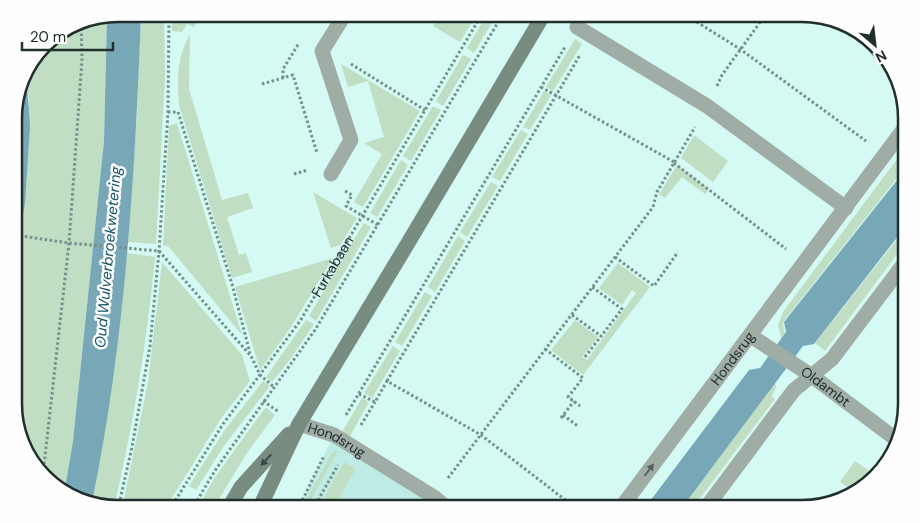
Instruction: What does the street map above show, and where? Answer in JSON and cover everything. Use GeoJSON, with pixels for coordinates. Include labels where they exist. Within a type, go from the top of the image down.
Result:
{"type":"FeatureCollection","features":[{"type":"Feature","properties":{"kind":"street"},"geometry":{"type":"LineString","coordinates":[[264,500],[299,424],[539,22]]}},
{"type":"Feature","properties":{"kind":"street"},"geometry":{"type":"LineString","coordinates":[[331,174],[351,140],[322,51],[340,23]]}},
{"type":"Feature","properties":{"kind":"street"},"geometry":{"type":"LineString","coordinates":[[577,27],[707,106],[846,208]]}},
{"type":"Feature","properties":{"kind":"street","name":"Hondsrug"},"geometry":{"type":"LineString","coordinates":[[627,500],[756,339],[804,263],[897,138]]}},
{"type":"Feature","properties":{"kind":"street"},"geometry":{"type":"LineString","coordinates":[[712,500],[807,373],[832,359],[897,273]]}},
{"type":"Feature","properties":{"kind":"street","name":"Oldambt"},"geometry":{"type":"LineString","coordinates":[[756,339],[807,373],[892,436]]}},
{"type":"Feature","properties":{"kind":"street"},"geometry":{"type":"LineString","coordinates":[[233,500],[241,486],[299,424]]}},
{"type":"Feature","properties":{"kind":"street","name":"Hondsrug"},"geometry":{"type":"LineString","coordinates":[[299,424],[334,435],[438,500]]}},
{"type":"Feature","properties":{"kind":"path","name":"Furkabaan"},"geometry":{"type":"LineString","coordinates":[[176,500],[223,424],[300,321],[477,22]]}},
{"type":"Feature","properties":{"kind":"path","name":"Furkabaan"},"geometry":{"type":"LineString","coordinates":[[197,500],[216,469],[315,330],[498,22]]}},
{"type":"Feature","properties":{"kind":"path"},"geometry":{"type":"LineString","coordinates":[[697,22],[740,49],[885,154]]}},
{"type":"Feature","properties":{"kind":"path"},"geometry":{"type":"LineString","coordinates":[[434,497],[653,207],[657,192],[707,106],[722,75],[760,22]]}},
{"type":"Feature","properties":{"kind":"path"},"geometry":{"type":"LineString","coordinates":[[120,500],[132,447],[150,346],[160,250],[168,112],[169,23]]}},
{"type":"Feature","properties":{"kind":"path"},"geometry":{"type":"LineString","coordinates":[[302,500],[334,435],[577,27]]}},
{"type":"Feature","properties":{"kind":"path"},"geometry":{"type":"LineString","coordinates":[[44,465],[69,243],[82,60],[81,30]]}},
{"type":"Feature","properties":{"kind":"path"},"geometry":{"type":"LineString","coordinates":[[359,394],[375,402],[591,35]]}},
{"type":"Feature","properties":{"kind":"path"},"geometry":{"type":"LineString","coordinates":[[326,61],[340,58],[425,110]]}},
{"type":"Feature","properties":{"kind":"path"},"geometry":{"type":"LineString","coordinates":[[262,84],[293,75],[318,154]]}},
{"type":"Feature","properties":{"kind":"path"},"geometry":{"type":"LineString","coordinates":[[541,87],[674,163],[804,263]]}},
{"type":"Feature","properties":{"kind":"path"},"geometry":{"type":"LineString","coordinates":[[168,112],[178,112],[232,284],[251,356],[260,375],[274,387]]}},
{"type":"Feature","properties":{"kind":"path"},"geometry":{"type":"LineString","coordinates":[[294,174],[310,170]]}},
{"type":"Feature","properties":{"kind":"path"},"geometry":{"type":"LineString","coordinates":[[331,174],[327,181],[352,195],[346,206],[378,225]]}},
{"type":"Feature","properties":{"kind":"path"},"geometry":{"type":"LineString","coordinates":[[22,236],[69,243],[160,250],[251,356]]}},
{"type":"Feature","properties":{"kind":"path"},"geometry":{"type":"LineString","coordinates":[[615,257],[654,286],[678,252]]}},
{"type":"Feature","properties":{"kind":"path"},"geometry":{"type":"LineString","coordinates":[[585,357],[622,309],[592,287]]}},
{"type":"Feature","properties":{"kind":"path"},"geometry":{"type":"LineString","coordinates":[[572,315],[602,336]]}},
{"type":"Feature","properties":{"kind":"path"},"geometry":{"type":"LineString","coordinates":[[545,349],[582,378],[568,397],[580,406]]}},
{"type":"Feature","properties":{"kind":"path"},"geometry":{"type":"LineString","coordinates":[[386,381],[481,435],[565,500]]}},
{"type":"Feature","properties":{"kind":"path"},"geometry":{"type":"LineString","coordinates":[[574,401],[562,417],[579,427]]}},
{"type":"Feature","properties":{"kind":"shaded area"},"geometry":{"type":"Polygon","coordinates":[[[334,435],[434,500],[302,500],[334,435]]]}},
{"type":"Feature","properties":{"kind":"green space"},"geometry":{"type":"Polygon","coordinates":[[[472,22],[460,42],[433,26],[435,23],[472,22]]]}},
{"type":"Feature","properties":{"kind":"green space"},"geometry":{"type":"Polygon","coordinates":[[[482,22],[492,22],[474,53],[467,48],[482,22]]]}},
{"type":"Feature","properties":{"kind":"green space"},"geometry":{"type":"Polygon","coordinates":[[[107,23],[104,141],[73,441],[66,485],[46,468],[35,453],[23,417],[22,202],[29,101],[28,88],[35,70],[55,46],[70,35],[99,24],[107,23]]]}},
{"type":"Feature","properties":{"kind":"green space"},"geometry":{"type":"Polygon","coordinates":[[[141,23],[164,23],[165,77],[156,244],[128,242],[137,114],[141,23]]]}},
{"type":"Feature","properties":{"kind":"green space"},"geometry":{"type":"Polygon","coordinates":[[[172,23],[197,23],[194,27],[187,24],[182,32],[172,31],[172,23]]]}},
{"type":"Feature","properties":{"kind":"green space"},"geometry":{"type":"Polygon","coordinates":[[[190,34],[189,89],[222,200],[248,193],[253,208],[227,217],[239,255],[246,253],[252,272],[232,278],[179,105],[180,60],[190,34]]]}},
{"type":"Feature","properties":{"kind":"green space"},"geometry":{"type":"Polygon","coordinates":[[[575,39],[582,44],[553,91],[546,87],[575,39]]]}},
{"type":"Feature","properties":{"kind":"green space"},"geometry":{"type":"Polygon","coordinates":[[[463,55],[471,59],[443,106],[436,101],[463,55]]]}},
{"type":"Feature","properties":{"kind":"green space"},"geometry":{"type":"Polygon","coordinates":[[[341,64],[420,111],[363,207],[354,202],[382,154],[364,143],[384,137],[368,81],[348,87],[341,64]]]}},
{"type":"Feature","properties":{"kind":"green space"},"geometry":{"type":"Polygon","coordinates":[[[544,91],[551,95],[530,130],[523,127],[544,91]]]}},
{"type":"Feature","properties":{"kind":"green space"},"geometry":{"type":"Polygon","coordinates":[[[433,106],[441,110],[411,161],[403,156],[433,106]]]}},
{"type":"Feature","properties":{"kind":"green space"},"geometry":{"type":"Polygon","coordinates":[[[177,123],[242,335],[168,246],[163,246],[169,126],[177,123]]]}},
{"type":"Feature","properties":{"kind":"green space"},"geometry":{"type":"Polygon","coordinates":[[[521,130],[528,134],[500,181],[492,177],[521,130]]]}},
{"type":"Feature","properties":{"kind":"green space"},"geometry":{"type":"Polygon","coordinates":[[[694,135],[728,161],[713,182],[681,158],[694,135]]]}},
{"type":"Feature","properties":{"kind":"green space"},"geometry":{"type":"Polygon","coordinates":[[[897,159],[897,178],[783,322],[784,332],[789,336],[782,340],[778,326],[783,312],[897,159]]]}},
{"type":"Feature","properties":{"kind":"green space"},"geometry":{"type":"Polygon","coordinates":[[[401,160],[408,165],[377,217],[370,213],[401,160]]]}},
{"type":"Feature","properties":{"kind":"green space"},"geometry":{"type":"Polygon","coordinates":[[[677,165],[709,189],[705,194],[682,177],[665,198],[659,194],[677,165]]]}},
{"type":"Feature","properties":{"kind":"green space"},"geometry":{"type":"Polygon","coordinates":[[[491,182],[498,186],[467,237],[460,232],[491,182]]]}},
{"type":"Feature","properties":{"kind":"green space"},"geometry":{"type":"Polygon","coordinates":[[[313,192],[357,218],[340,245],[331,248],[313,192]]]}},
{"type":"Feature","properties":{"kind":"green space"},"geometry":{"type":"Polygon","coordinates":[[[364,223],[371,227],[316,321],[309,316],[364,223]]]}},
{"type":"Feature","properties":{"kind":"green space"},"geometry":{"type":"Polygon","coordinates":[[[458,236],[465,241],[435,292],[428,287],[458,236]]]}},
{"type":"Feature","properties":{"kind":"green space"},"geometry":{"type":"Polygon","coordinates":[[[897,239],[897,254],[825,351],[815,343],[897,239]]]}},
{"type":"Feature","properties":{"kind":"green space"},"geometry":{"type":"Polygon","coordinates":[[[127,253],[155,257],[139,383],[127,446],[116,500],[106,500],[93,497],[115,363],[127,253]]]}},
{"type":"Feature","properties":{"kind":"green space"},"geometry":{"type":"Polygon","coordinates":[[[333,258],[291,327],[260,370],[235,287],[333,258]]]}},
{"type":"Feature","properties":{"kind":"green space"},"geometry":{"type":"Polygon","coordinates":[[[162,262],[242,355],[250,381],[222,417],[171,500],[124,500],[148,382],[162,262]]]}},
{"type":"Feature","properties":{"kind":"green space"},"geometry":{"type":"Polygon","coordinates":[[[618,263],[650,287],[583,375],[551,350],[575,320],[598,337],[582,357],[587,360],[636,293],[632,290],[622,305],[599,288],[618,263]]]}},
{"type":"Feature","properties":{"kind":"green space"},"geometry":{"type":"Polygon","coordinates":[[[425,292],[432,296],[402,346],[395,342],[425,292]]]}},
{"type":"Feature","properties":{"kind":"green space"},"geometry":{"type":"Polygon","coordinates":[[[306,320],[314,324],[272,382],[266,377],[306,320]]]}},
{"type":"Feature","properties":{"kind":"green space"},"geometry":{"type":"Polygon","coordinates":[[[393,346],[400,351],[372,398],[364,393],[393,346]]]}},
{"type":"Feature","properties":{"kind":"green space"},"geometry":{"type":"Polygon","coordinates":[[[263,381],[270,386],[224,446],[196,490],[189,486],[224,431],[263,381]]]}},
{"type":"Feature","properties":{"kind":"green space"},"geometry":{"type":"Polygon","coordinates":[[[775,382],[776,387],[772,396],[775,399],[699,500],[688,500],[775,382]]]}},
{"type":"Feature","properties":{"kind":"green space"},"geometry":{"type":"Polygon","coordinates":[[[362,398],[369,402],[350,436],[342,432],[362,398]]]}},
{"type":"Feature","properties":{"kind":"green space"},"geometry":{"type":"Polygon","coordinates":[[[265,408],[267,408],[275,415],[247,453],[218,500],[202,500],[215,477],[265,408]]]}},
{"type":"Feature","properties":{"kind":"green space"},"geometry":{"type":"Polygon","coordinates":[[[338,450],[311,500],[306,500],[332,453],[338,450]]]}},
{"type":"Feature","properties":{"kind":"green space"},"geometry":{"type":"Polygon","coordinates":[[[855,461],[870,471],[860,481],[848,488],[840,482],[855,461]]]}},
{"type":"Feature","properties":{"kind":"green space"},"geometry":{"type":"Polygon","coordinates":[[[344,462],[356,469],[337,500],[323,500],[344,462]]]}},
{"type":"Feature","properties":{"kind":"water","name":"Oud Wulverbroekwetering"},"geometry":{"type":"Polygon","coordinates":[[[107,23],[141,23],[127,259],[113,381],[93,497],[66,485],[73,441],[104,141],[107,23]]]}},
{"type":"Feature","properties":{"kind":"water"},"geometry":{"type":"Polygon","coordinates":[[[27,89],[30,126],[25,203],[22,220],[22,118],[27,89]]]}},
{"type":"Feature","properties":{"kind":"water"},"geometry":{"type":"Polygon","coordinates":[[[897,180],[897,238],[814,344],[803,346],[688,500],[651,500],[749,370],[760,368],[786,332],[784,322],[897,180]]]}}]}
